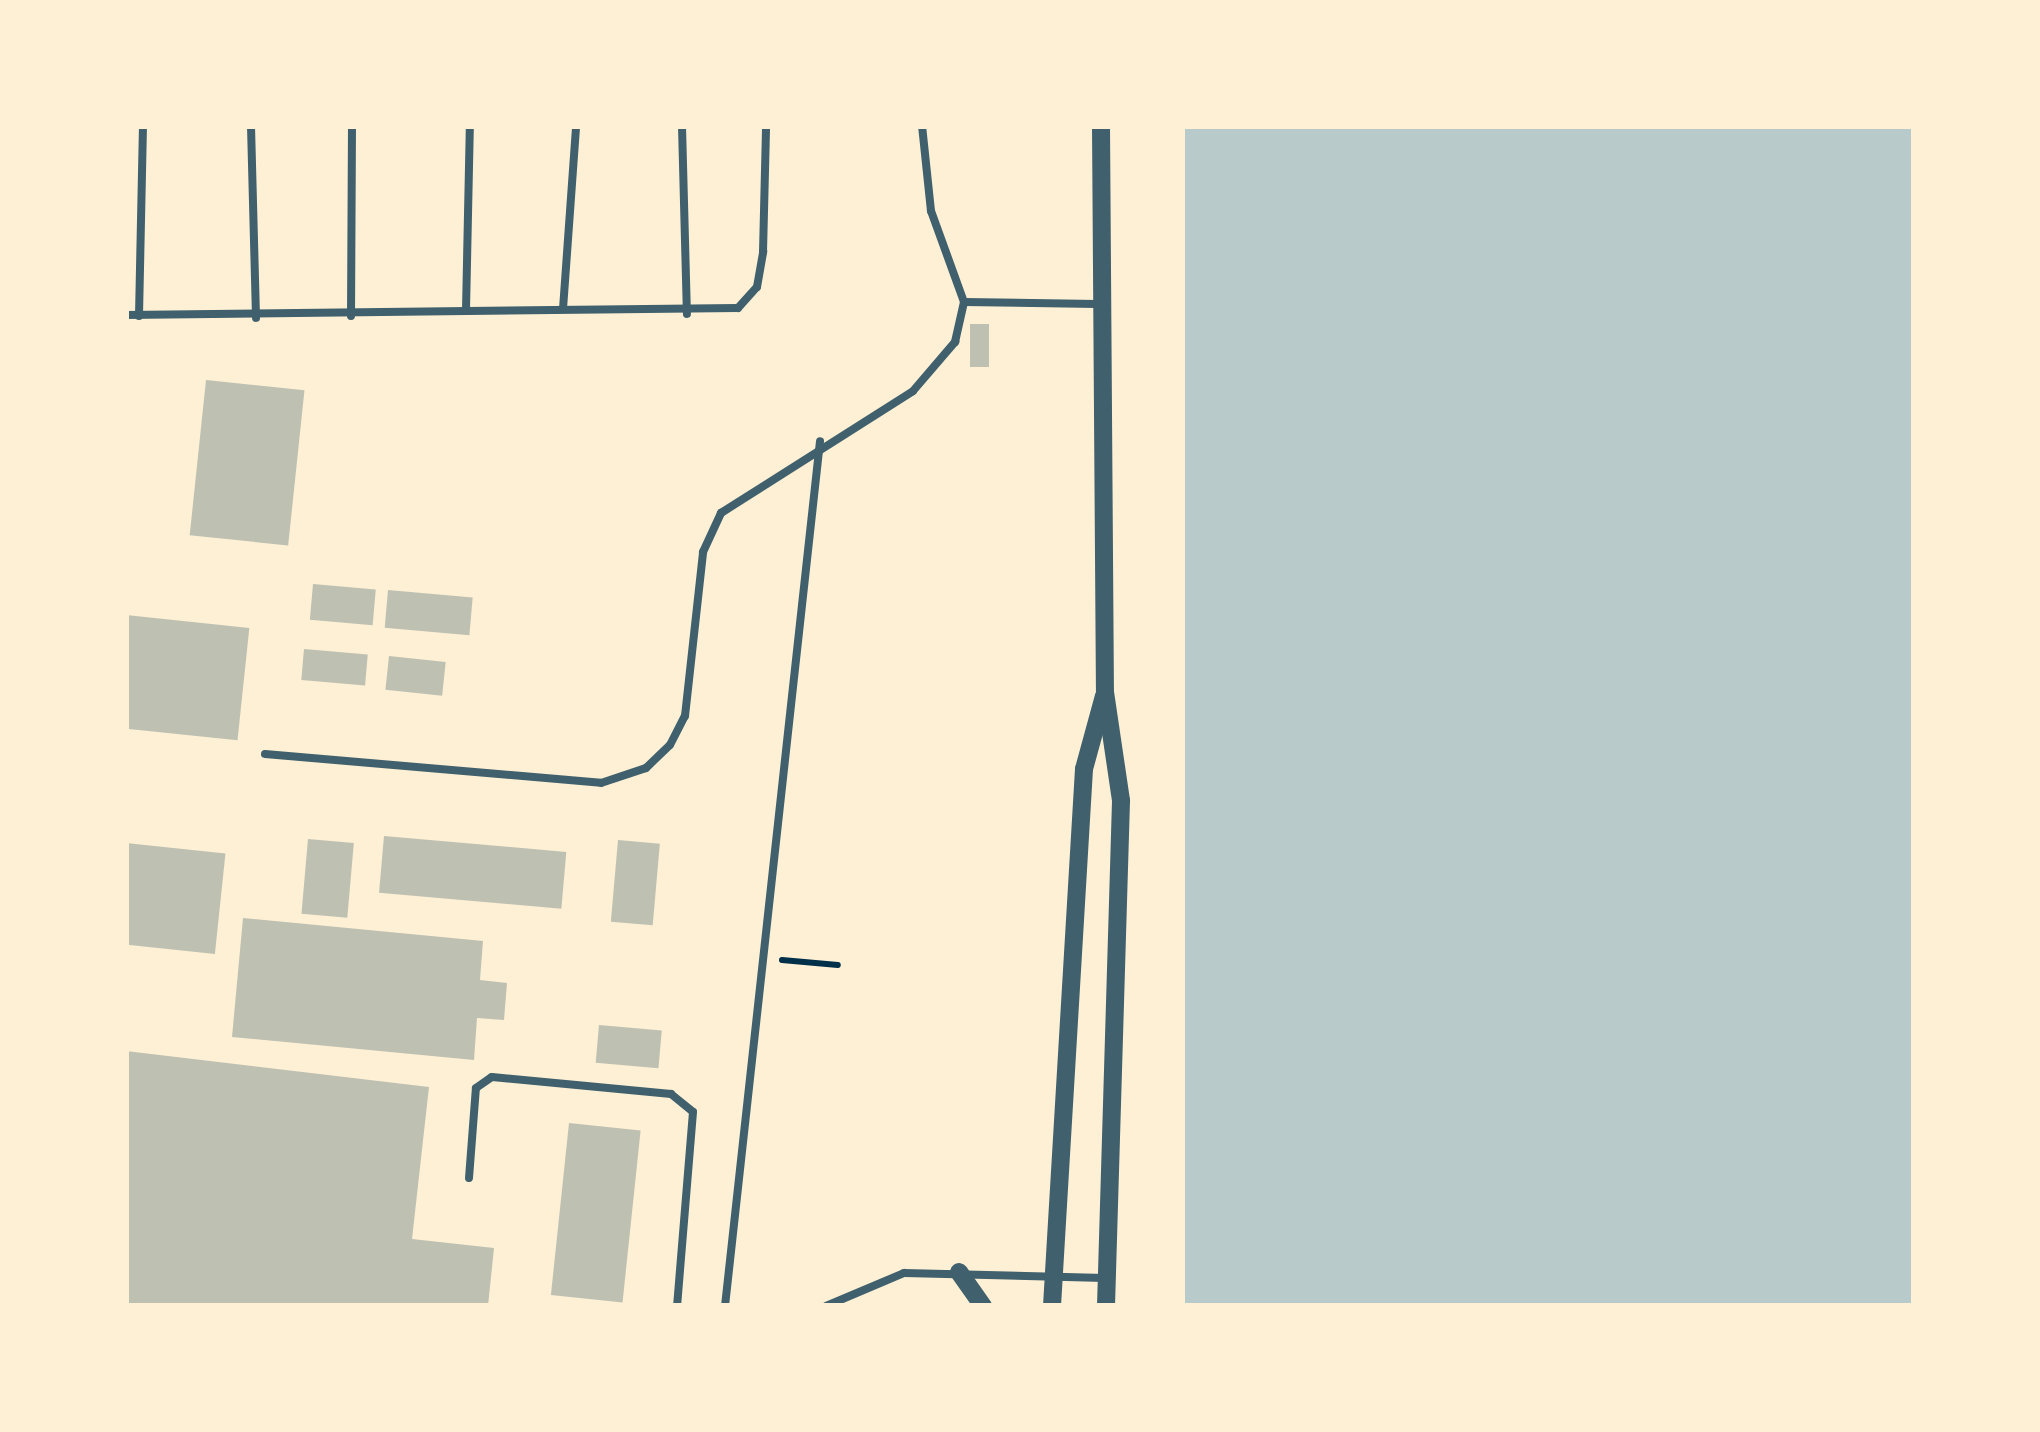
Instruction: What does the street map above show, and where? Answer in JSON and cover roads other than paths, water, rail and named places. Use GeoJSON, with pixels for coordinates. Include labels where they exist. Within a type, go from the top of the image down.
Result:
{"type":"FeatureCollection","features":[{"type":"Feature","properties":{"kind":"street"},"geometry":{"type":"LineString","coordinates":[[1101,126],[1096,304],[1105,692],[1120,802],[1106,1306]]}},
{"type":"Feature","properties":{"kind":"street"},"geometry":{"type":"LineString","coordinates":[[1052,1306],[1084,769],[1105,692]]}},
{"type":"Feature","properties":{"kind":"street"},"geometry":{"type":"LineString","coordinates":[[959,1271],[983,1306]]}},
{"type":"Feature","properties":{"kind":"lane"},"geometry":{"type":"LineString","coordinates":[[139,316],[143,126]]}},
{"type":"Feature","properties":{"kind":"lane"},"geometry":{"type":"LineString","coordinates":[[251,126],[256,318]]}},
{"type":"Feature","properties":{"kind":"lane"},"geometry":{"type":"LineString","coordinates":[[351,316],[352,126]]}},
{"type":"Feature","properties":{"kind":"lane"},"geometry":{"type":"LineString","coordinates":[[466,310],[470,126]]}},
{"type":"Feature","properties":{"kind":"lane"},"geometry":{"type":"LineString","coordinates":[[563,309],[576,126]]}},
{"type":"Feature","properties":{"kind":"lane"},"geometry":{"type":"LineString","coordinates":[[682,126],[687,314]]}},
{"type":"Feature","properties":{"kind":"lane"},"geometry":{"type":"LineString","coordinates":[[126,315],[256,318],[563,309],[687,314],[738,308],[757,287],[766,126]]}},
{"type":"Feature","properties":{"kind":"lane"},"geometry":{"type":"LineString","coordinates":[[265,754],[601,783],[646,768],[685,716],[703,552],[722,513],[820,441],[934,373],[964,302],[931,211],[922,126]]}},
{"type":"Feature","properties":{"kind":"lane"},"geometry":{"type":"LineString","coordinates":[[964,302],[1096,304]]}},
{"type":"Feature","properties":{"kind":"lane"},"geometry":{"type":"LineString","coordinates":[[725,1306],[820,441]]}},
{"type":"Feature","properties":{"kind":"lane"},"geometry":{"type":"LineString","coordinates":[[469,1178],[476,1088],[493,1077],[671,1094],[693,1112],[677,1306]]}},
{"type":"Feature","properties":{"kind":"lane"},"geometry":{"type":"LineString","coordinates":[[826,1306],[872,1281],[959,1271],[1108,1279]]}}]}
